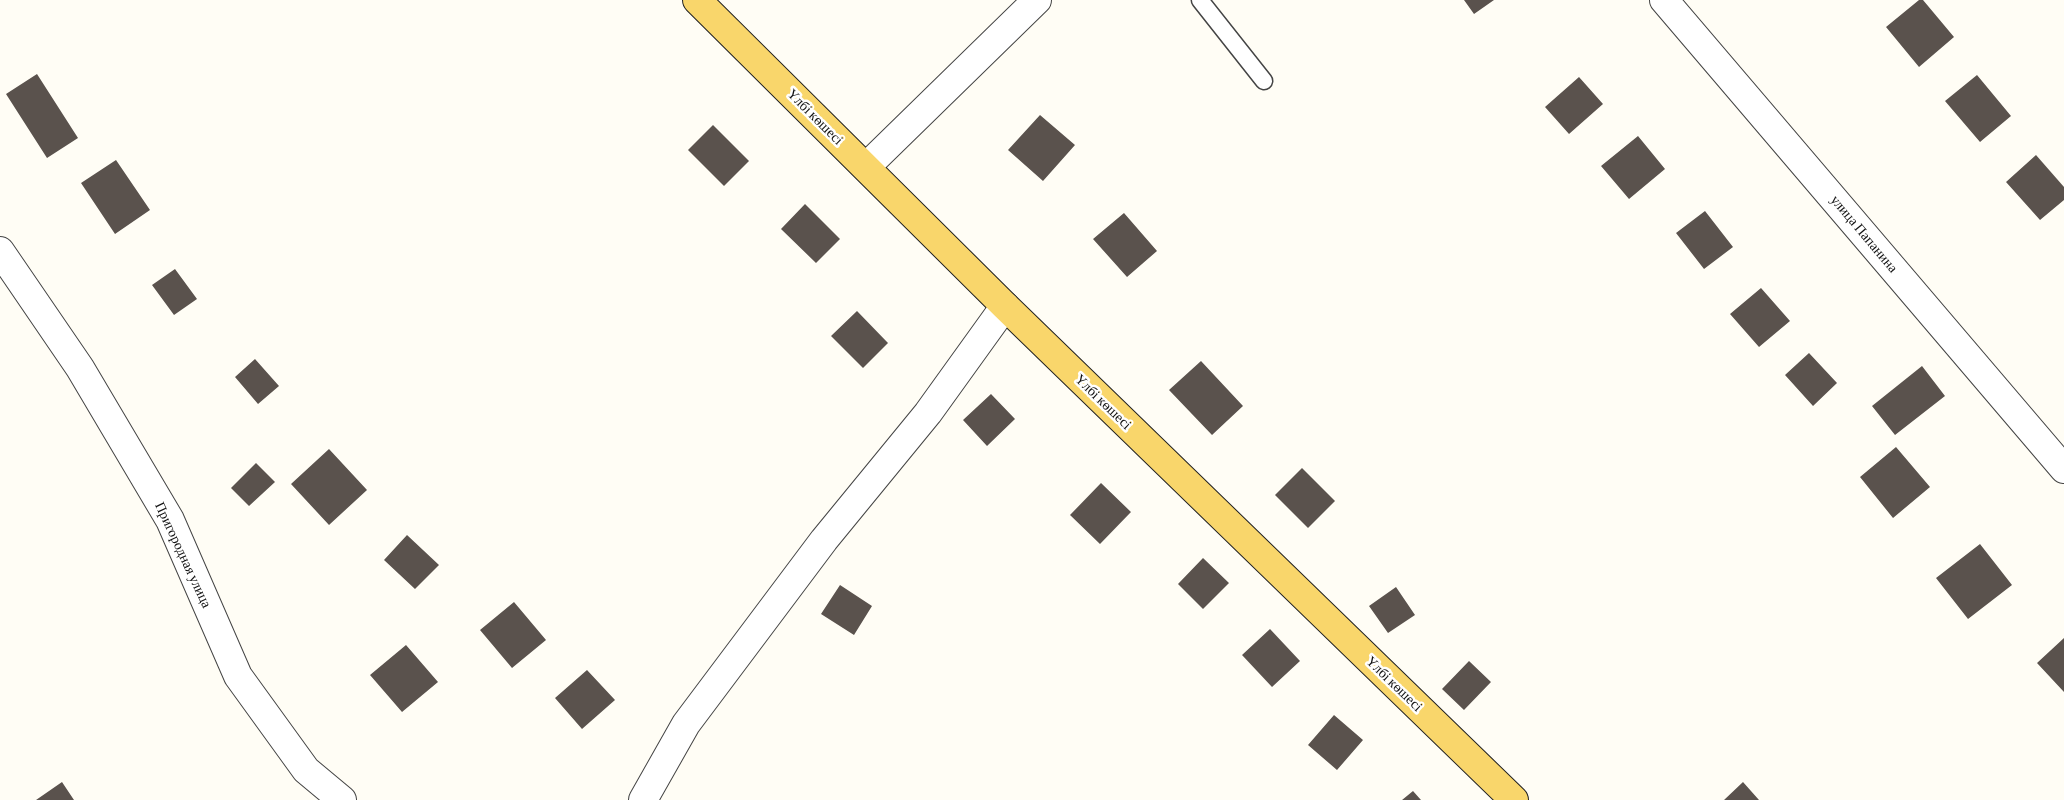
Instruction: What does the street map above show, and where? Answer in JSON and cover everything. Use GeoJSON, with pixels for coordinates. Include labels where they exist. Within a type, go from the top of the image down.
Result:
{"type":"FeatureCollection","features":[{"type":"Feature","properties":{"kind":"main road","name":"Үлбі көшесі"},"geometry":{"type":"LineString","coordinates":[[697,0],[1005,306],[1514,800]]}},
{"type":"Feature","properties":{"kind":"street"},"geometry":{"type":"LineString","coordinates":[[866,167],[1037,0]]}},
{"type":"Feature","properties":{"kind":"street","name":"улица Папанина"},"geometry":{"type":"LineString","coordinates":[[1664,0],[2064,469]]}},
{"type":"Feature","properties":{"kind":"street","name":"Пригородная улица"},"geometry":{"type":"LineString","coordinates":[[0,251],[80,368],[170,520],[238,676],[306,770],[342,800]]}},
{"type":"Feature","properties":{"kind":"street"},"geometry":{"type":"LineString","coordinates":[[643,800],[686,724],[824,540],[928,413],[1005,306]]}},
{"type":"Feature","properties":{"kind":"lane"},"geometry":{"type":"LineString","coordinates":[[1200,0],[1264,81]]}},
{"type":"Feature","properties":{"kind":"building"},"geometry":{"type":"Polygon","coordinates":[[[1464,0],[1494,0],[1474,14],[1464,0]]]}},
{"type":"Feature","properties":{"kind":"building"},"geometry":{"type":"Polygon","coordinates":[[[1919,0],[1923,0],[1954,37],[1919,67],[1886,27],[1919,0]]]}},
{"type":"Feature","properties":{"kind":"building"},"geometry":{"type":"Polygon","coordinates":[[[37,74],[78,138],[47,158],[6,94],[37,74]]]}},
{"type":"Feature","properties":{"kind":"building"},"geometry":{"type":"Polygon","coordinates":[[[1977,75],[2011,116],[1980,142],[1945,101],[1977,75]]]}},
{"type":"Feature","properties":{"kind":"building"},"geometry":{"type":"Polygon","coordinates":[[[1579,77],[1603,104],[1569,134],[1545,107],[1579,77]]]}},
{"type":"Feature","properties":{"kind":"building"},"geometry":{"type":"Polygon","coordinates":[[[1040,115],[1075,145],[1043,181],[1008,150],[1040,115]]]}},
{"type":"Feature","properties":{"kind":"building"},"geometry":{"type":"Polygon","coordinates":[[[713,125],[749,161],[724,186],[688,150],[713,125]]]}},
{"type":"Feature","properties":{"kind":"building"},"geometry":{"type":"Polygon","coordinates":[[[1638,136],[1665,169],[1629,199],[1601,166],[1638,136]]]}},
{"type":"Feature","properties":{"kind":"building"},"geometry":{"type":"Polygon","coordinates":[[[2036,155],[2064,187],[2064,200],[2040,220],[2006,182],[2036,155]]]}},
{"type":"Feature","properties":{"kind":"building"},"geometry":{"type":"Polygon","coordinates":[[[116,160],[150,210],[115,234],[81,183],[116,160]]]}},
{"type":"Feature","properties":{"kind":"building"},"geometry":{"type":"Polygon","coordinates":[[[805,204],[840,239],[816,263],[781,229],[805,204]]]}},
{"type":"Feature","properties":{"kind":"building"},"geometry":{"type":"Polygon","coordinates":[[[1705,211],[1733,247],[1704,269],[1676,233],[1705,211]]]}},
{"type":"Feature","properties":{"kind":"building"},"geometry":{"type":"Polygon","coordinates":[[[1124,213],[1157,251],[1127,277],[1093,239],[1124,213]]]}},
{"type":"Feature","properties":{"kind":"building"},"geometry":{"type":"Polygon","coordinates":[[[175,269],[197,299],[174,315],[152,285],[175,269]]]}},
{"type":"Feature","properties":{"kind":"building"},"geometry":{"type":"Polygon","coordinates":[[[1761,288],[1790,321],[1759,347],[1730,314],[1761,288]]]}},
{"type":"Feature","properties":{"kind":"building"},"geometry":{"type":"Polygon","coordinates":[[[857,311],[888,343],[863,368],[831,336],[857,311]]]}},
{"type":"Feature","properties":{"kind":"building"},"geometry":{"type":"Polygon","coordinates":[[[1809,353],[1837,383],[1813,406],[1785,375],[1809,353]]]}},
{"type":"Feature","properties":{"kind":"building"},"geometry":{"type":"Polygon","coordinates":[[[255,359],[279,386],[258,404],[235,377],[255,359]]]}},
{"type":"Feature","properties":{"kind":"building"},"geometry":{"type":"Polygon","coordinates":[[[1201,361],[1243,406],[1212,435],[1169,390],[1201,361]]]}},
{"type":"Feature","properties":{"kind":"building"},"geometry":{"type":"Polygon","coordinates":[[[1922,366],[1945,396],[1895,435],[1872,406],[1922,366]]]}},
{"type":"Feature","properties":{"kind":"building"},"geometry":{"type":"Polygon","coordinates":[[[991,394],[1015,419],[987,446],[963,420],[991,394]]]}},
{"type":"Feature","properties":{"kind":"building"},"geometry":{"type":"Polygon","coordinates":[[[1896,447],[1930,487],[1893,518],[1860,477],[1896,447]]]}},
{"type":"Feature","properties":{"kind":"building"},"geometry":{"type":"Polygon","coordinates":[[[329,449],[367,490],[329,525],[291,484],[329,449]]]}},
{"type":"Feature","properties":{"kind":"building"},"geometry":{"type":"Polygon","coordinates":[[[256,463],[275,482],[249,506],[231,488],[256,463]]]}},
{"type":"Feature","properties":{"kind":"building"},"geometry":{"type":"Polygon","coordinates":[[[1302,468],[1335,501],[1308,528],[1275,495],[1302,468]]]}},
{"type":"Feature","properties":{"kind":"building"},"geometry":{"type":"Polygon","coordinates":[[[1101,483],[1131,512],[1100,544],[1070,515],[1101,483]]]}},
{"type":"Feature","properties":{"kind":"building"},"geometry":{"type":"Polygon","coordinates":[[[407,535],[439,565],[415,589],[384,560],[407,535]]]}},
{"type":"Feature","properties":{"kind":"building"},"geometry":{"type":"Polygon","coordinates":[[[1980,544],[2012,585],[1968,619],[1936,578],[1980,544]]]}},
{"type":"Feature","properties":{"kind":"building"},"geometry":{"type":"Polygon","coordinates":[[[1203,558],[1229,583],[1203,609],[1178,584],[1203,558]]]}},
{"type":"Feature","properties":{"kind":"building"},"geometry":{"type":"Polygon","coordinates":[[[840,585],[872,606],[854,635],[821,614],[840,585]]]}},
{"type":"Feature","properties":{"kind":"building"},"geometry":{"type":"Polygon","coordinates":[[[1396,587],[1415,615],[1388,633],[1369,606],[1396,587]]]}},
{"type":"Feature","properties":{"kind":"building"},"geometry":{"type":"Polygon","coordinates":[[[514,602],[546,640],[512,668],[480,630],[514,602]]]}},
{"type":"Feature","properties":{"kind":"building"},"geometry":{"type":"Polygon","coordinates":[[[1270,629],[1300,661],[1272,687],[1242,655],[1270,629]]]}},
{"type":"Feature","properties":{"kind":"building"},"geometry":{"type":"Polygon","coordinates":[[[2064,638],[2064,692],[2037,663],[2064,638]]]}},
{"type":"Feature","properties":{"kind":"building"},"geometry":{"type":"Polygon","coordinates":[[[406,645],[438,682],[402,712],[370,675],[406,645]]]}},
{"type":"Feature","properties":{"kind":"building"},"geometry":{"type":"Polygon","coordinates":[[[1469,661],[1491,682],[1464,710],[1442,689],[1469,661]]]}},
{"type":"Feature","properties":{"kind":"building"},"geometry":{"type":"Polygon","coordinates":[[[587,670],[615,700],[582,729],[555,698],[587,670]]]}},
{"type":"Feature","properties":{"kind":"building"},"geometry":{"type":"Polygon","coordinates":[[[1334,715],[1363,740],[1337,770],[1308,745],[1334,715]]]}},
{"type":"Feature","properties":{"kind":"building"},"geometry":{"type":"Polygon","coordinates":[[[62,782],[74,800],[36,800],[62,782]]]}},
{"type":"Feature","properties":{"kind":"building"},"geometry":{"type":"Polygon","coordinates":[[[1743,782],[1759,800],[1724,800],[1743,782]]]}},
{"type":"Feature","properties":{"kind":"building"},"geometry":{"type":"Polygon","coordinates":[[[1413,791],[1421,800],[1402,800],[1413,791]]]}}]}
